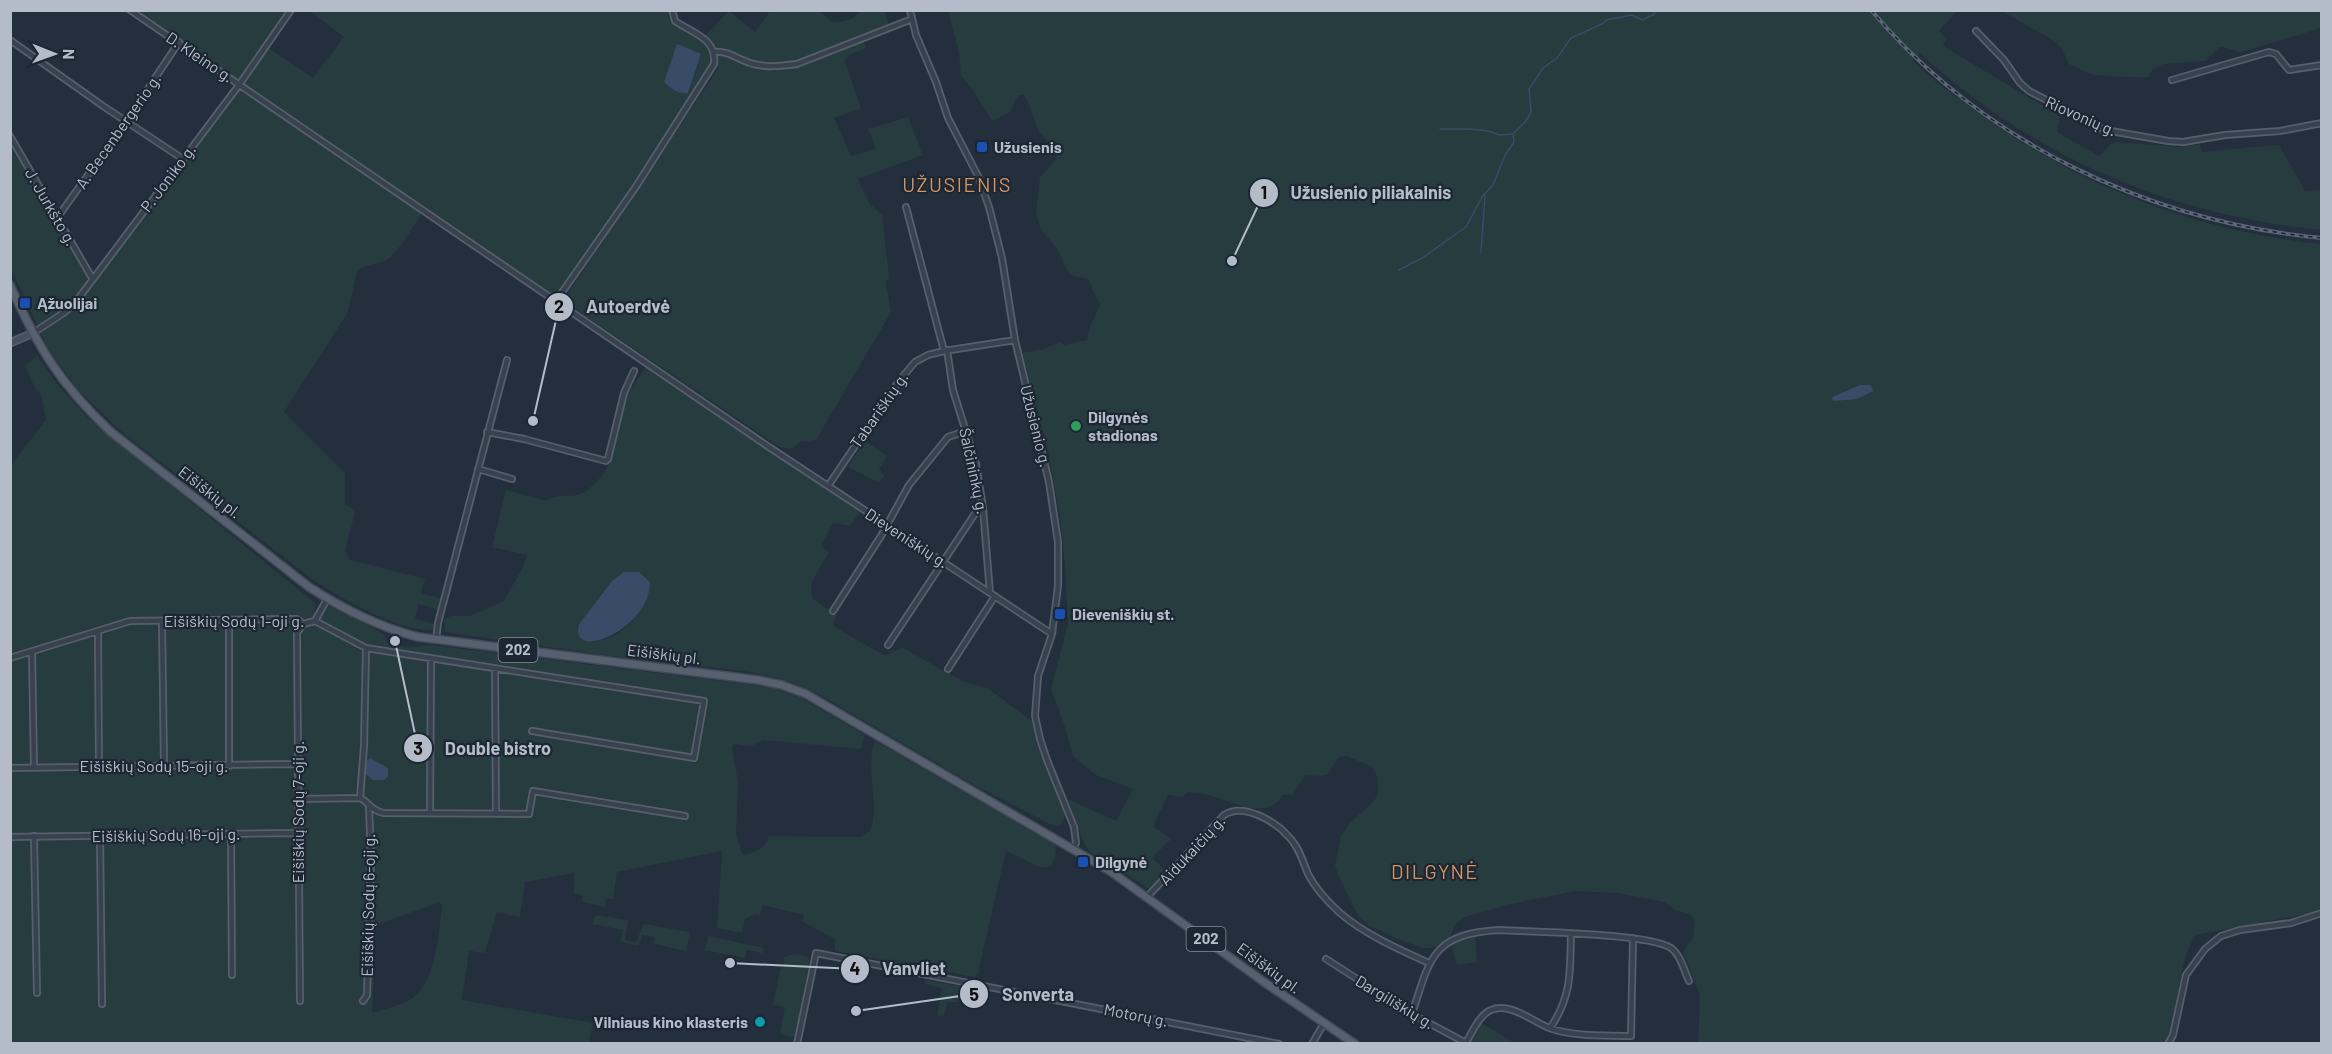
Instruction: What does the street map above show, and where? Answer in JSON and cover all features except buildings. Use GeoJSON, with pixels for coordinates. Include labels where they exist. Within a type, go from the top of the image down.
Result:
{"type":"FeatureCollection","features":[{"type":"Feature","properties":{"kind":"main road","name":"Eišiškių pl."},"geometry":{"type":"LineString","coordinates":[[10,285],[33,333],[60,377],[92,414],[111,432],[327,599],[355,614],[395,630],[436,640],[742,677],[782,685],[819,701],[1073,849],[1148,897],[1355,1044]]}},
{"type":"Feature","properties":{"kind":"main road"},"geometry":{"type":"LineString","coordinates":[[10,343],[33,333]]}},
{"type":"Feature","properties":{"kind":"street","name":"D. Kleino g."},"geometry":{"type":"LineString","coordinates":[[130,10],[556,301]]}},
{"type":"Feature","properties":{"kind":"street","name":"P. Joniko g."},"geometry":{"type":"LineString","coordinates":[[33,333],[65,312],[239,85],[291,10]]}},
{"type":"Feature","properties":{"kind":"street","name":"Užusienio g."},"geometry":{"type":"LineString","coordinates":[[910,10],[948,118],[978,176],[989,207],[1002,258],[1015,340],[1043,450],[1053,506],[1059,574],[1052,634],[1037,683],[1036,724],[1047,760],[1074,827],[1076,836],[1073,849]]}},
{"type":"Feature","properties":{"kind":"street"},"geometry":{"type":"LineString","coordinates":[[556,301],[712,69],[715,59],[713,49],[703,36],[675,21],[672,12]]}},
{"type":"Feature","properties":{"kind":"street"},"geometry":{"type":"LineString","coordinates":[[713,49],[751,64],[779,67],[797,64],[912,19]]}},
{"type":"Feature","properties":{"kind":"street","name":"Riovonių g."},"geometry":{"type":"LineString","coordinates":[[1976,31],[2004,60],[2019,83],[2029,91],[2105,130],[2150,139],[2183,142],[2225,135],[2280,131],[2322,123]]}},
{"type":"Feature","properties":{"kind":"street"},"geometry":{"type":"LineString","coordinates":[[10,40],[126,122],[183,159]]}},
{"type":"Feature","properties":{"kind":"street","name":"A. Becenbergerio g."},"geometry":{"type":"LineString","coordinates":[[57,218],[126,122],[179,42]]}},
{"type":"Feature","properties":{"kind":"street"},"geometry":{"type":"LineString","coordinates":[[2172,80],[2269,52],[2276,54],[2289,70],[2322,65]]}},
{"type":"Feature","properties":{"kind":"street","name":"J. Jurkšto g."},"geometry":{"type":"LineString","coordinates":[[10,136],[92,278]]}},
{"type":"Feature","properties":{"kind":"street","name":"Šalčininkų g."},"geometry":{"type":"LineString","coordinates":[[906,207],[945,351],[952,390],[975,464],[983,508],[990,593]]}},
{"type":"Feature","properties":{"kind":"street","name":"Dieveniškių g."},"geometry":{"type":"LineString","coordinates":[[556,301],[763,443],[1052,634]]}},
{"type":"Feature","properties":{"kind":"street","name":"Tabariškių g."},"geometry":{"type":"LineString","coordinates":[[828,486],[907,369],[920,358],[945,351],[1015,340]]}},
{"type":"Feature","properties":{"kind":"street"},"geometry":{"type":"LineString","coordinates":[[436,640],[438,623],[507,360]]}},
{"type":"Feature","properties":{"kind":"street"},"geometry":{"type":"LineString","coordinates":[[487,432],[524,439],[606,461],[624,393],[634,370]]}},
{"type":"Feature","properties":{"kind":"street"},"geometry":{"type":"LineString","coordinates":[[833,611],[887,525],[909,485],[948,437],[966,430]]}},
{"type":"Feature","properties":{"kind":"street"},"geometry":{"type":"LineString","coordinates":[[478,469],[512,479]]}},
{"type":"Feature","properties":{"kind":"street"},"geometry":{"type":"LineString","coordinates":[[888,645],[976,512],[983,508]]}},
{"type":"Feature","properties":{"kind":"street"},"geometry":{"type":"LineString","coordinates":[[948,669],[995,597]]}},
{"type":"Feature","properties":{"kind":"street"},"geometry":{"type":"LineString","coordinates":[[315,621],[327,599]]}},
{"type":"Feature","properties":{"kind":"street","name":"Eišiškių Sodų 1-oji g."},"geometry":{"type":"LineString","coordinates":[[10,658],[130,621],[297,619],[303,624],[315,621],[366,648],[704,701],[694,758],[532,731]]}},
{"type":"Feature","properties":{"kind":"street"},"geometry":{"type":"LineString","coordinates":[[229,620],[229,765]]}},
{"type":"Feature","properties":{"kind":"street"},"geometry":{"type":"LineString","coordinates":[[162,621],[164,765]]}},
{"type":"Feature","properties":{"kind":"street","name":"Eišiškių Sodų 7-oji g."},"geometry":{"type":"LineString","coordinates":[[300,1001],[297,633],[303,624]]}},
{"type":"Feature","properties":{"kind":"street"},"geometry":{"type":"LineString","coordinates":[[98,631],[99,766]]}},
{"type":"Feature","properties":{"kind":"street"},"geometry":{"type":"LineString","coordinates":[[360,798],[364,746],[366,648]]}},
{"type":"Feature","properties":{"kind":"street"},"geometry":{"type":"LineString","coordinates":[[32,652],[34,767]]}},
{"type":"Feature","properties":{"kind":"street"},"geometry":{"type":"LineString","coordinates":[[430,812],[431,658]]}},
{"type":"Feature","properties":{"kind":"street"},"geometry":{"type":"LineString","coordinates":[[495,669],[496,813]]}},
{"type":"Feature","properties":{"kind":"street","name":"Eišiškių Sodų 15-oji g."},"geometry":{"type":"LineString","coordinates":[[10,768],[298,764]]}},
{"type":"Feature","properties":{"kind":"street"},"geometry":{"type":"LineString","coordinates":[[298,799],[360,798],[369,808],[383,813],[529,814],[533,791],[685,816]]}},
{"type":"Feature","properties":{"kind":"street","name":"Eišiškių Sodų 6-oji g."},"geometry":{"type":"LineString","coordinates":[[363,1001],[367,995],[371,857],[369,808]]}},
{"type":"Feature","properties":{"kind":"street","name":"Aidukaičių g."},"geometry":{"type":"LineString","coordinates":[[1148,897],[1227,813],[1234,811],[1253,814],[1268,820],[1290,837],[1313,882],[1341,914],[1389,945],[1428,963]]}},
{"type":"Feature","properties":{"kind":"street","name":"Eišiškių Sodų 16-oji g."},"geometry":{"type":"LineString","coordinates":[[10,837],[299,833]]}},
{"type":"Feature","properties":{"kind":"street"},"geometry":{"type":"LineString","coordinates":[[231,834],[232,975]]}},
{"type":"Feature","properties":{"kind":"street"},"geometry":{"type":"LineString","coordinates":[[34,837],[37,993]]}},
{"type":"Feature","properties":{"kind":"street"},"geometry":{"type":"LineString","coordinates":[[100,837],[102,1004]]}},
{"type":"Feature","properties":{"kind":"street"},"geometry":{"type":"LineString","coordinates":[[2168,1044],[2173,1035],[2186,975],[2205,949],[2221,936],[2240,930],[2291,922],[2322,913]]}},
{"type":"Feature","properties":{"kind":"street"},"geometry":{"type":"LineString","coordinates":[[1412,1014],[1428,963],[1443,946],[1456,938],[1499,930],[1633,938],[1672,948],[1689,981]]}},
{"type":"Feature","properties":{"kind":"street"},"geometry":{"type":"LineString","coordinates":[[1550,1028],[1560,1014],[1566,998],[1569,983],[1571,935]]}},
{"type":"Feature","properties":{"kind":"street"},"geometry":{"type":"LineString","coordinates":[[1633,938],[1631,1036],[1636,1043]]}},
{"type":"Feature","properties":{"kind":"street","name":"Motorų g."},"geometry":{"type":"LineString","coordinates":[[798,1044],[816,953],[1279,1044]]}},
{"type":"Feature","properties":{"kind":"street","name":"Dargiliškių g."},"geometry":{"type":"LineString","coordinates":[[1326,959],[1412,1014],[1466,1043]]}},
{"type":"Feature","properties":{"kind":"street"},"geometry":{"type":"LineString","coordinates":[[1466,1043],[1480,1020],[1494,1009],[1513,1011],[1550,1028],[1574,1034],[1631,1036]]}},
{"type":"Feature","properties":{"kind":"street"},"geometry":{"type":"LineString","coordinates":[[1312,1044],[1324,1023]]}},
{"type":"Feature","properties":{"kind":"green space"},"geometry":{"type":"Polygon","coordinates":[[[137,11],[289,11],[266,46],[313,78],[344,37],[310,11],[668,11],[667,16],[699,37],[710,50],[712,58],[710,68],[639,177],[560,291],[552,294],[426,208],[390,257],[381,263],[363,267],[357,271],[348,312],[284,412],[345,473],[345,504],[355,513],[345,550],[350,560],[425,579],[421,593],[442,599],[440,610],[418,604],[415,619],[435,624],[432,630],[404,626],[388,620],[316,582],[124,434],[79,391],[49,350],[11,269],[10,140],[94,283],[245,84],[137,11]],[[701,54],[664,82],[678,92],[688,93],[701,54]]]}},
{"type":"Feature","properties":{"kind":"green space"},"geometry":{"type":"Polygon","coordinates":[[[729,11],[755,32],[770,11],[820,11],[832,22],[840,22],[854,17],[859,11],[884,11],[889,25],[862,36],[866,48],[849,55],[845,62],[861,108],[834,118],[851,156],[876,149],[868,129],[908,117],[923,155],[858,179],[869,203],[882,215],[889,277],[886,282],[891,312],[816,440],[801,441],[791,449],[780,447],[563,301],[718,69],[718,53],[706,35],[729,11]]]}},
{"type":"Feature","properties":{"kind":"green space"},"geometry":{"type":"Polygon","coordinates":[[[948,11],[1957,11],[1939,31],[1946,39],[1943,46],[2060,116],[2057,132],[2099,156],[2115,142],[2180,147],[2200,144],[2202,152],[2280,146],[2305,191],[2321,190],[2321,230],[2210,211],[2157,195],[2106,175],[2056,151],[2009,122],[1963,90],[1920,53],[1913,61],[1952,94],[2016,138],[2098,183],[2184,216],[2275,238],[2321,244],[2321,916],[2312,913],[2196,935],[2185,960],[2174,1017],[2164,1043],[1698,1043],[1700,995],[1683,952],[1693,938],[1695,920],[1690,914],[1676,911],[1664,902],[1618,893],[1575,891],[1506,905],[1465,917],[1455,925],[1450,937],[1431,948],[1423,948],[1400,940],[1368,925],[1358,916],[1335,865],[1341,836],[1349,824],[1375,800],[1378,790],[1377,776],[1372,767],[1347,756],[1338,758],[1328,774],[1306,775],[1292,795],[1283,795],[1274,804],[1263,808],[1238,805],[1198,793],[1186,793],[1183,797],[1168,795],[1153,826],[1171,839],[1152,858],[1167,872],[1150,889],[1090,852],[1084,844],[1068,799],[1116,821],[1133,789],[1096,775],[1073,756],[1051,689],[1068,624],[1065,566],[1060,516],[1048,450],[1022,353],[1044,349],[1060,342],[1064,345],[1087,340],[1089,329],[1100,305],[1088,279],[1073,276],[1067,271],[1058,250],[1041,229],[1036,214],[1040,177],[1056,159],[1053,146],[1039,131],[1024,95],[1018,95],[1010,112],[992,121],[971,87],[961,76],[959,52],[948,11]]]}},
{"type":"Feature","properties":{"kind":"green space"},"geometry":{"type":"Polygon","coordinates":[[[2002,11],[2321,11],[2321,28],[2242,52],[2219,47],[2206,61],[2163,64],[2152,70],[2149,77],[2120,77],[2091,74],[2069,64],[2062,49],[2054,41],[2002,11]]]}},
{"type":"Feature","properties":{"kind":"green space"},"geometry":{"type":"Polygon","coordinates":[[[37,356],[57,384],[87,417],[315,603],[315,615],[319,618],[328,605],[384,634],[388,643],[408,647],[428,645],[770,687],[801,698],[865,735],[861,749],[763,740],[751,746],[734,744],[732,748],[738,782],[736,833],[742,855],[759,850],[769,836],[860,837],[868,833],[874,810],[872,753],[874,743],[877,742],[1055,845],[1056,854],[1051,867],[1039,867],[1006,851],[978,973],[974,977],[835,951],[835,939],[803,922],[804,915],[763,905],[760,915],[755,914],[745,919],[742,933],[717,928],[722,851],[617,872],[613,899],[606,899],[605,907],[582,902],[583,895],[574,894],[574,873],[525,882],[520,917],[497,912],[485,953],[469,951],[462,1000],[593,1023],[589,1043],[11,1043],[10,466],[46,420],[41,394],[35,388],[25,366],[37,356]],[[440,902],[376,925],[372,1013],[408,1001],[425,984],[434,959],[442,907],[440,902]]]}},
{"type":"Feature","properties":{"kind":"green space"},"geometry":{"type":"Polygon","coordinates":[[[645,368],[860,512],[850,526],[833,523],[821,546],[829,552],[811,583],[812,598],[836,615],[833,624],[835,627],[883,655],[903,648],[964,682],[987,688],[1032,721],[1038,746],[1065,815],[1063,823],[1058,826],[1050,824],[974,785],[822,696],[791,682],[751,672],[604,655],[445,632],[444,619],[451,616],[470,616],[504,601],[522,567],[527,555],[492,547],[506,490],[546,501],[586,491],[605,472],[610,462],[624,404],[645,368]],[[639,572],[612,581],[579,624],[579,636],[590,641],[602,640],[626,627],[643,605],[650,582],[639,572]]]}},
{"type":"Feature","properties":{"kind":"green space"},"geometry":{"type":"Polygon","coordinates":[[[863,443],[868,443],[887,456],[879,469],[884,476],[879,483],[848,467],[863,443]]]}},
{"type":"Feature","properties":{"kind":"green space"},"geometry":{"type":"Polygon","coordinates":[[[596,915],[628,920],[625,940],[636,942],[644,924],[690,932],[686,951],[654,944],[655,937],[642,935],[639,946],[621,942],[623,930],[592,924],[596,915]]]}},
{"type":"Feature","properties":{"kind":"green space"},"geometry":{"type":"Polygon","coordinates":[[[1475,935],[1477,962],[1457,965],[1452,947],[1453,942],[1475,935]]]}},
{"type":"Feature","properties":{"kind":"green space"},"geometry":{"type":"Polygon","coordinates":[[[708,936],[764,948],[763,953],[747,950],[745,958],[705,950],[708,936]]]}},
{"type":"Feature","properties":{"kind":"green space"},"geometry":{"type":"Polygon","coordinates":[[[794,954],[807,956],[810,962],[795,1035],[792,1037],[780,1033],[785,1007],[773,1005],[780,970],[784,967],[784,957],[794,954]]]}},
{"type":"Feature","properties":{"kind":"green space"},"geometry":{"type":"Polygon","coordinates":[[[925,980],[976,989],[975,994],[970,1000],[948,1002],[943,1017],[937,1015],[942,988],[925,984],[925,980]]]}},
{"type":"Feature","properties":{"kind":"green space"},"geometry":{"type":"Polygon","coordinates":[[[1481,1023],[1512,1041],[1510,1043],[1469,1043],[1481,1023]]]}},
{"type":"Feature","properties":{"kind":"water"},"geometry":{"type":"Polygon","coordinates":[[[677,44],[701,54],[688,93],[678,92],[664,82],[677,44]]]}},
{"type":"Feature","properties":{"kind":"water"},"geometry":{"type":"Polygon","coordinates":[[[1860,385],[1871,385],[1873,391],[1857,399],[1833,401],[1832,397],[1860,385]]]}},
{"type":"Feature","properties":{"kind":"water"},"geometry":{"type":"Polygon","coordinates":[[[624,572],[639,572],[650,582],[647,599],[638,614],[611,636],[597,641],[586,641],[579,636],[579,624],[612,581],[624,572]]]}},
{"type":"Feature","properties":{"kind":"water"},"geometry":{"type":"Polygon","coordinates":[[[370,758],[388,768],[388,776],[384,780],[373,780],[364,773],[365,762],[370,758]]]}},
{"type":"Feature","properties":{"kind":"waterway"},"geometry":{"type":"LineString","coordinates":[[1399,270],[1422,258],[1466,227],[1482,197],[1493,185],[1505,155],[1514,142],[1513,134],[1531,112],[1529,89],[1543,68],[1557,58],[1571,38],[1606,20],[1632,15],[1642,20],[1653,15],[1657,10]]}},
{"type":"Feature","properties":{"kind":"waterway"},"geometry":{"type":"LineString","coordinates":[[1440,129],[1469,129],[1489,131],[1499,135],[1512,134]]}},
{"type":"Feature","properties":{"kind":"waterway"},"geometry":{"type":"LineString","coordinates":[[1481,252],[1485,196]]}},
{"type":"Feature","properties":{"kind":"railway"},"geometry":{"type":"LineString","coordinates":[[1871,10],[1916,57],[1965,99],[2018,136],[2074,168],[2134,194],[2195,214],[2258,229],[2322,238]]}},
{"type":"Feature","properties":{"kind":"place","name":"Užusienis"},"geometry":{"type":"Point","coordinates":[982,147]}},
{"type":"Feature","properties":{"kind":"place","name":"Užusienio piliakalnis"},"geometry":{"type":"Point","coordinates":[1232,261]}},
{"type":"Feature","properties":{"kind":"place","name":"Ąžuolijai"},"geometry":{"type":"Point","coordinates":[25,303]}},
{"type":"Feature","properties":{"kind":"place","name":"Autoerdvė"},"geometry":{"type":"Point","coordinates":[533,421]}},
{"type":"Feature","properties":{"kind":"place","name":"Dilgynės stadionas"},"geometry":{"type":"Point","coordinates":[1076,426]}},
{"type":"Feature","properties":{"kind":"place","name":"Dieveniškių st."},"geometry":{"type":"Point","coordinates":[1060,614]}},
{"type":"Feature","properties":{"kind":"place","name":"Double bistro"},"geometry":{"type":"Point","coordinates":[395,641]}},
{"type":"Feature","properties":{"kind":"place","name":"Dilgynė"},"geometry":{"type":"Point","coordinates":[1083,862]}},
{"type":"Feature","properties":{"kind":"place","name":"Vanvliet"},"geometry":{"type":"Point","coordinates":[730,963]}},
{"type":"Feature","properties":{"kind":"place","name":"Sonverta"},"geometry":{"type":"Point","coordinates":[856,1011]}},
{"type":"Feature","properties":{"kind":"place","name":"Vilniaus kino klasteris"},"geometry":{"type":"Point","coordinates":[760,1022]}},
{"type":"Feature","properties":{"kind":"district","name":"UŽUSIENIS"},"geometry":{"type":"Point","coordinates":[957,185]}},
{"type":"Feature","properties":{"kind":"district","name":"DILGYNĖ"},"geometry":{"type":"Point","coordinates":[1435,872]}}]}
